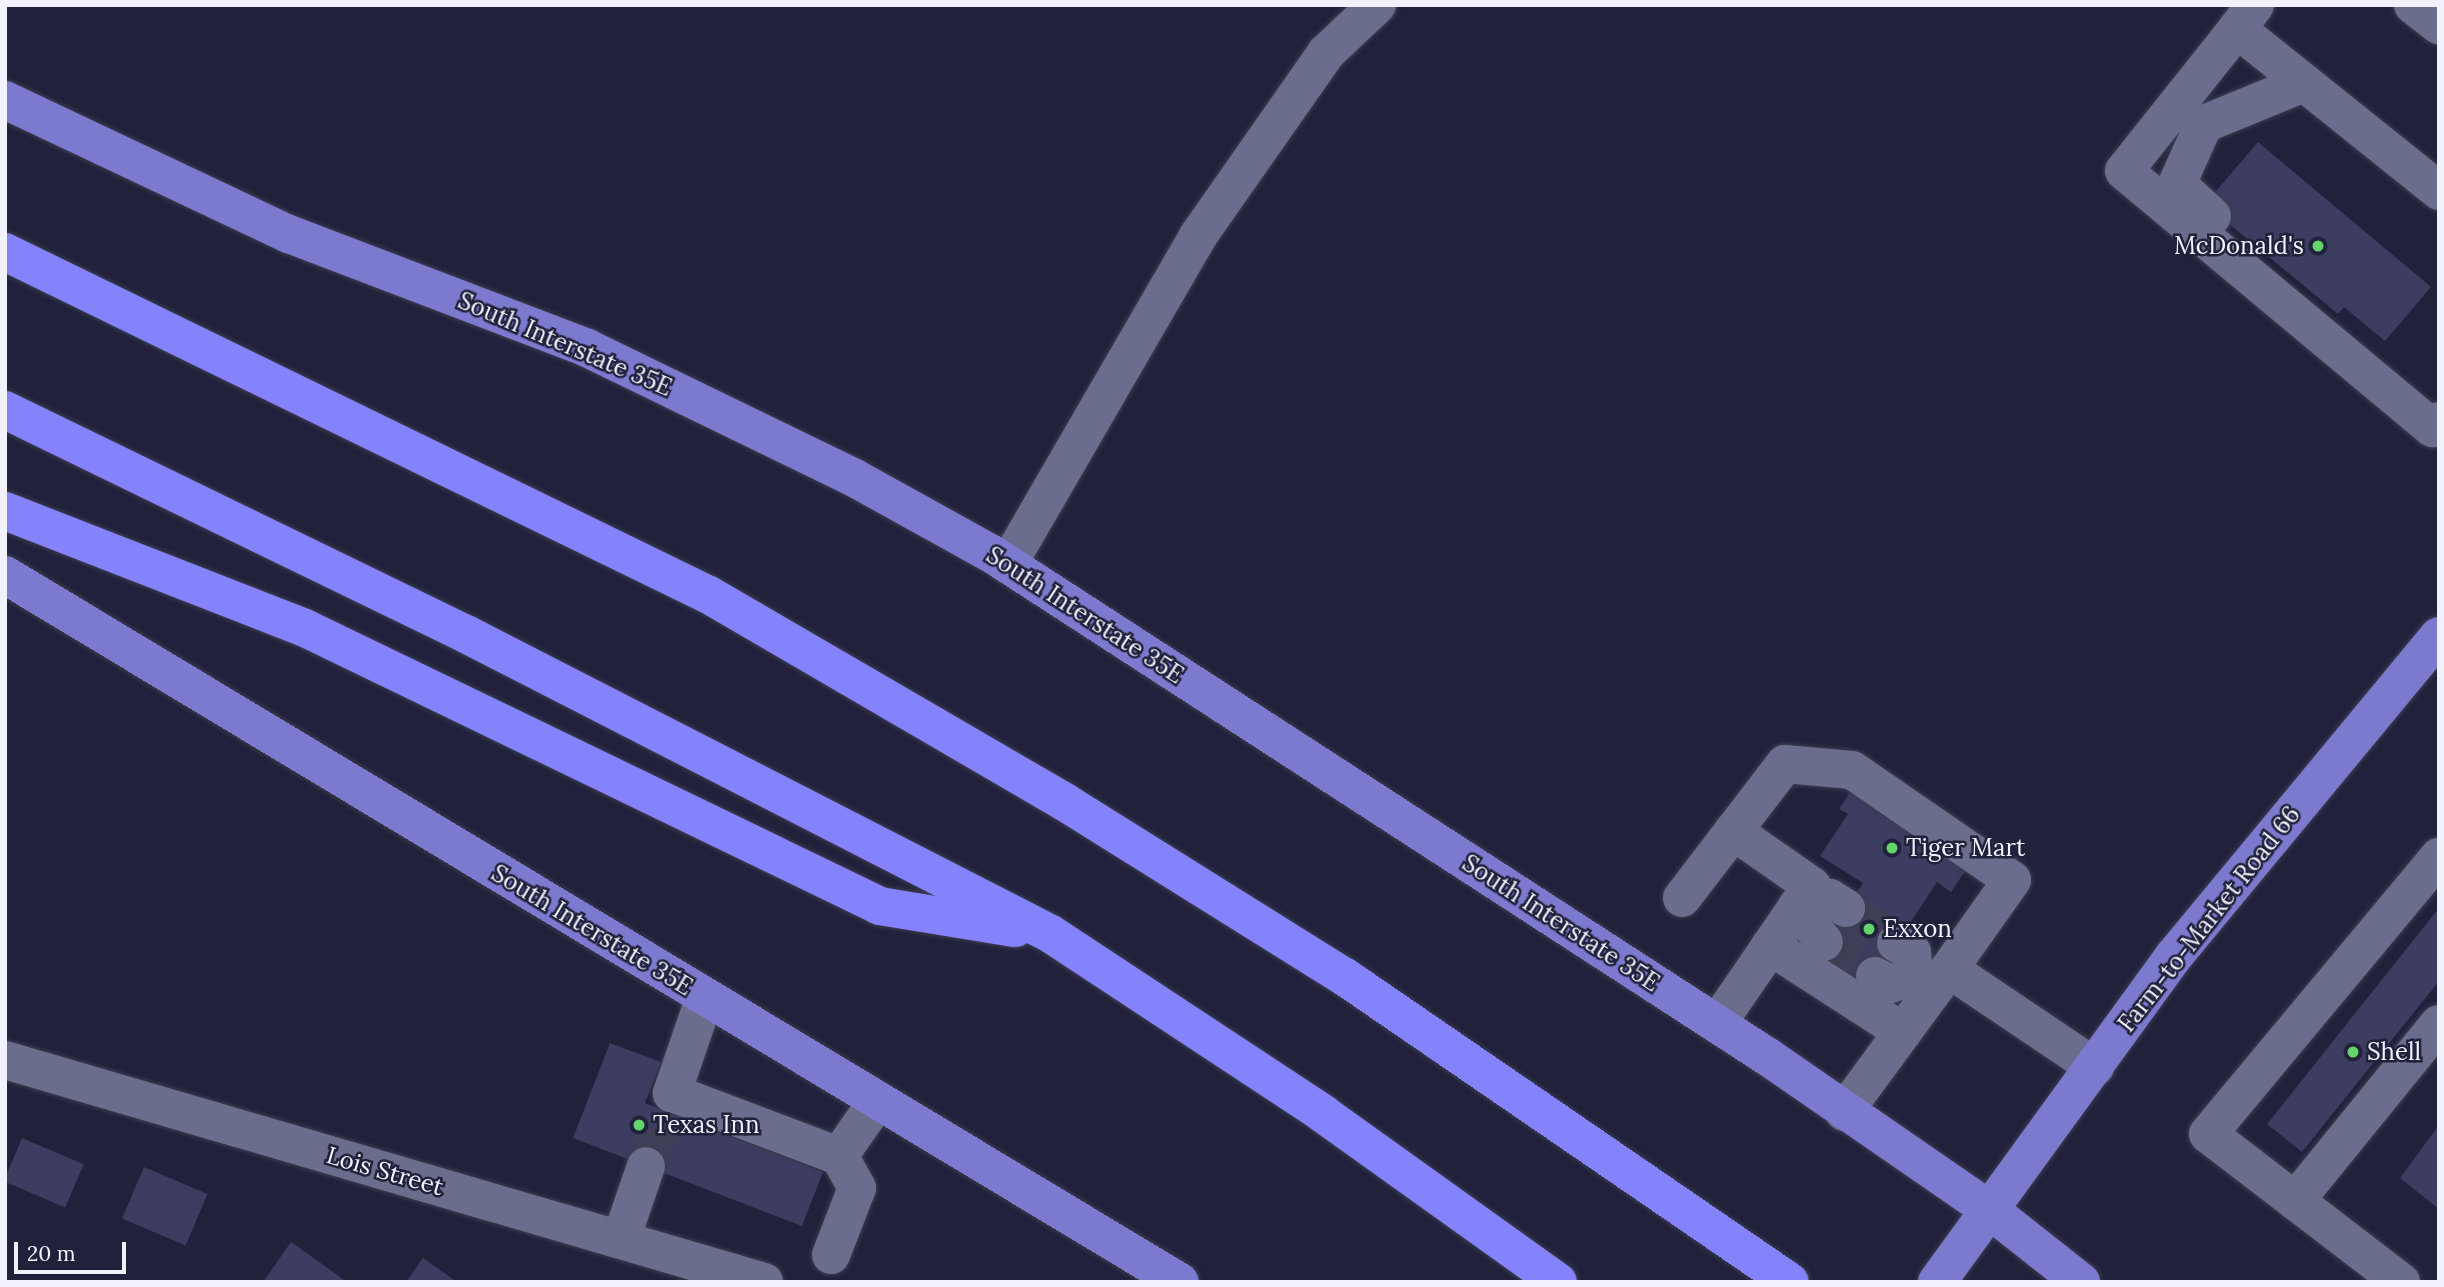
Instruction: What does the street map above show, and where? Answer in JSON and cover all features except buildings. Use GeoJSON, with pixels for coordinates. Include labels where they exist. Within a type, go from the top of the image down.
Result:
{"type":"FeatureCollection","features":[{"type":"Feature","properties":{"kind":"highway"},"geometry":{"type":"LineString","coordinates":[[5,252],[721,602],[1063,801],[1345,977],[1790,1282]]}},
{"type":"Feature","properties":{"kind":"highway"},"geometry":{"type":"LineString","coordinates":[[5,410],[466,634],[1051,934],[1322,1113],[1558,1282]]}},
{"type":"Feature","properties":{"kind":"highway"},"geometry":{"type":"LineString","coordinates":[[5,511],[305,628],[880,906],[1051,934]]}},
{"type":"Feature","properties":{"kind":"main road","name":"South Interstate 35E"},"geometry":{"type":"LineString","coordinates":[[5,100],[289,234],[587,348],[853,477],[1008,564],[1717,1024],[1991,1211],[2081,1282]]}},
{"type":"Feature","properties":{"kind":"main road","name":"South Interstate 35E"},"geometry":{"type":"LineString","coordinates":[[5,575],[1181,1282]]}},
{"type":"Feature","properties":{"kind":"main road","name":"Farm-to-Market Road 66"},"geometry":{"type":"LineString","coordinates":[[1937,1282],[2174,956],[2438,638]]}},
{"type":"Feature","properties":{"kind":"street"},"geometry":{"type":"LineString","coordinates":[[1008,564],[1198,236],[1325,52],[1377,5]]}},
{"type":"Feature","properties":{"kind":"street"},"geometry":{"type":"LineString","coordinates":[[2413,5],[2439,25]]}},
{"type":"Feature","properties":{"kind":"street"},"geometry":{"type":"LineString","coordinates":[[2439,191],[2304,83],[2246,17],[2124,171],[2433,428],[2439,421]]}},
{"type":"Feature","properties":{"kind":"street"},"geometry":{"type":"LineString","coordinates":[[2304,83],[2204,124],[2176,184],[2396,379],[2439,403]]}},
{"type":"Feature","properties":{"kind":"street"},"geometry":{"type":"LineString","coordinates":[[1682,898],[1785,764],[1852,770],[2012,880],[1924,969],[1890,984],[1875,976]]}},
{"type":"Feature","properties":{"kind":"street"},"geometry":{"type":"LineString","coordinates":[[1717,1024],[1812,886],[1734,831]]}},
{"type":"Feature","properties":{"kind":"street"},"geometry":{"type":"LineString","coordinates":[[2401,1282],[2208,1134],[2439,857]]}},
{"type":"Feature","properties":{"kind":"street"},"geometry":{"type":"LineString","coordinates":[[1797,907],[1830,898],[1846,908]]}},
{"type":"Feature","properties":{"kind":"street"},"geometry":{"type":"LineString","coordinates":[[1797,907],[1824,942]]}},
{"type":"Feature","properties":{"kind":"street"},"geometry":{"type":"LineString","coordinates":[[1770,946],[1903,1032]]}},
{"type":"Feature","properties":{"kind":"street"},"geometry":{"type":"LineString","coordinates":[[1924,969],[2095,1067]]}},
{"type":"Feature","properties":{"kind":"street"},"geometry":{"type":"LineString","coordinates":[[1844,1112],[1903,1032],[1924,969]]}},
{"type":"Feature","properties":{"kind":"street"},"geometry":{"type":"LineString","coordinates":[[705,997],[668,1102],[839,1156],[857,1188],[831,1255]]}},
{"type":"Feature","properties":{"kind":"street"},"geometry":{"type":"LineString","coordinates":[[2295,1201],[2439,1024]]}},
{"type":"Feature","properties":{"kind":"street","name":"Lois Street"},"geometry":{"type":"LineString","coordinates":[[5,1060],[760,1281]]}},
{"type":"Feature","properties":{"kind":"street"},"geometry":{"type":"LineString","coordinates":[[839,1156],[878,1100]]}},
{"type":"Feature","properties":{"kind":"street"},"geometry":{"type":"LineString","coordinates":[[621,1239],[646,1166]]}},
{"type":"Feature","properties":{"kind":"tunnel"},"geometry":{"type":"LineString","coordinates":[[1846,908],[1896,943]]}},
{"type":"Feature","properties":{"kind":"tunnel"},"geometry":{"type":"LineString","coordinates":[[1824,942],[1875,976]]}},
{"type":"Feature","properties":{"kind":"tunnel"},"geometry":{"type":"LineString","coordinates":[[646,1166],[665,1112]]}},
{"type":"Feature","properties":{"kind":"place","name":"McDonald's"},"geometry":{"type":"Point","coordinates":[2318,246]}},
{"type":"Feature","properties":{"kind":"place","name":"Tiger Mart"},"geometry":{"type":"Point","coordinates":[1892,848]}},
{"type":"Feature","properties":{"kind":"place","name":"Exxon"},"geometry":{"type":"Point","coordinates":[1869,929]}},
{"type":"Feature","properties":{"kind":"place","name":"Shell"},"geometry":{"type":"Point","coordinates":[2353,1052]}},
{"type":"Feature","properties":{"kind":"place","name":"Texas Inn"},"geometry":{"type":"Point","coordinates":[639,1125]}}]}
